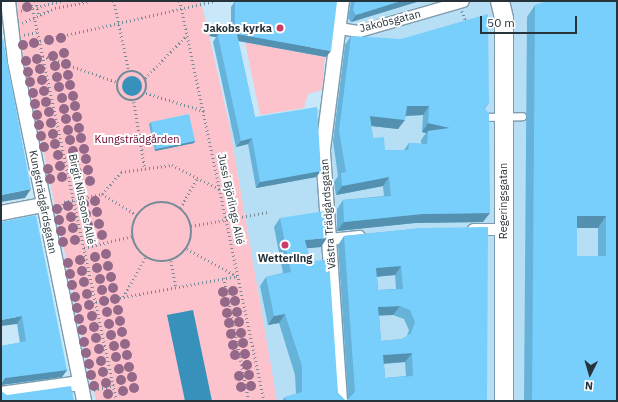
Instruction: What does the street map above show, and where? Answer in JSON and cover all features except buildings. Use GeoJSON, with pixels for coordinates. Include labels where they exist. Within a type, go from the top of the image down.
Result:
{"type":"FeatureCollection","features":[{"type":"Feature","properties":{"kind":"street","name":"Västra Trädgårdsgatan"},"geometry":{"type":"LineString","coordinates":[[340,401],[323,149],[342,1]]}},
{"type":"Feature","properties":{"kind":"street","name":"Regeringsgatan"},"geometry":{"type":"LineString","coordinates":[[500,1],[504,19],[504,401]]}},
{"type":"Feature","properties":{"kind":"street","name":"Jakobsgatan"},"geometry":{"type":"LineString","coordinates":[[339,28],[359,30],[461,2]]}},
{"type":"Feature","properties":{"kind":"street","name":"Kungsträdgårdsgatan"},"geometry":{"type":"LineString","coordinates":[[14,3],[15,61],[43,204],[85,391]]}},
{"type":"Feature","properties":{"kind":"street"},"geometry":{"type":"LineString","coordinates":[[1,213],[43,204]]}},
{"type":"Feature","properties":{"kind":"street"},"geometry":{"type":"LineString","coordinates":[[464,229],[503,229]]}},
{"type":"Feature","properties":{"kind":"street"},"geometry":{"type":"LineString","coordinates":[[329,239],[369,234]]}},
{"type":"Feature","properties":{"kind":"street"},"geometry":{"type":"LineString","coordinates":[[1,394],[85,391]]}},
{"type":"Feature","properties":{"kind":"lane"},"geometry":{"type":"LineString","coordinates":[[483,117],[522,116]]}},
{"type":"Feature","properties":{"kind":"path","name":"Birgit Nilssons Allé"},"geometry":{"type":"LineString","coordinates":[[31,1],[117,401]]}},
{"type":"Feature","properties":{"kind":"path"},"geometry":{"type":"LineString","coordinates":[[36,1],[39,16]]}},
{"type":"Feature","properties":{"kind":"path"},"geometry":{"type":"LineString","coordinates":[[14,3],[21,11],[61,1]]}},
{"type":"Feature","properties":{"kind":"path"},"geometry":{"type":"LineString","coordinates":[[67,1],[68,6]]}},
{"type":"Feature","properties":{"kind":"path"},"geometry":{"type":"LineString","coordinates":[[19,25],[68,6],[90,1]]}},
{"type":"Feature","properties":{"kind":"path"},"geometry":{"type":"LineString","coordinates":[[114,1],[129,71]]}},
{"type":"Feature","properties":{"kind":"path","name":"Jussi Björlings Allé"},"geometry":{"type":"LineString","coordinates":[[180,1],[221,190],[264,401]]}},
{"type":"Feature","properties":{"kind":"path"},"geometry":{"type":"LineString","coordinates":[[40,41],[183,11],[215,1]]}},
{"type":"Feature","properties":{"kind":"path"},"geometry":{"type":"LineString","coordinates":[[461,2],[468,28]]}},
{"type":"Feature","properties":{"kind":"path"},"geometry":{"type":"LineString","coordinates":[[459,25],[473,22]]}},
{"type":"Feature","properties":{"kind":"path"},"geometry":{"type":"LineString","coordinates":[[19,36],[38,32]]}},
{"type":"Feature","properties":{"kind":"path"},"geometry":{"type":"LineString","coordinates":[[146,92],[145,78],[188,34]]}},
{"type":"Feature","properties":{"kind":"path"},"geometry":{"type":"LineString","coordinates":[[43,56],[117,82]]}},
{"type":"Feature","properties":{"kind":"path"},"geometry":{"type":"LineString","coordinates":[[129,71],[145,78]]}},
{"type":"Feature","properties":{"kind":"path"},"geometry":{"type":"LineString","coordinates":[[117,82],[129,71]]}},
{"type":"Feature","properties":{"kind":"path"},"geometry":{"type":"LineString","coordinates":[[117,82],[121,97],[134,102]]}},
{"type":"Feature","properties":{"kind":"path"},"geometry":{"type":"LineString","coordinates":[[146,92],[204,111]]}},
{"type":"Feature","properties":{"kind":"path"},"geometry":{"type":"LineString","coordinates":[[134,102],[146,92]]}},
{"type":"Feature","properties":{"kind":"path"},"geometry":{"type":"LineString","coordinates":[[134,102],[145,169]]}},
{"type":"Feature","properties":{"kind":"path"},"geometry":{"type":"LineString","coordinates":[[58,215],[64,202],[102,194],[121,172],[172,166],[221,190]]}},
{"type":"Feature","properties":{"kind":"path"},"geometry":{"type":"LineString","coordinates":[[180,208],[197,178]]}},
{"type":"Feature","properties":{"kind":"path"},"geometry":{"type":"LineString","coordinates":[[102,194],[137,215]]}},
{"type":"Feature","properties":{"kind":"path"},"geometry":{"type":"LineString","coordinates":[[167,201],[180,208],[188,213],[194,238],[180,260],[157,263],[136,249],[130,224],[143,206],[167,201]]}},
{"type":"Feature","properties":{"kind":"path"},"geometry":{"type":"LineString","coordinates":[[191,226],[268,212]]}},
{"type":"Feature","properties":{"kind":"path"},"geometry":{"type":"LineString","coordinates":[[84,248],[133,236]]}},
{"type":"Feature","properties":{"kind":"path"},"geometry":{"type":"LineString","coordinates":[[187,249],[238,276]]}},
{"type":"Feature","properties":{"kind":"path"},"geometry":{"type":"LineString","coordinates":[[123,297],[146,256]]}},
{"type":"Feature","properties":{"kind":"path"},"geometry":{"type":"LineString","coordinates":[[171,261],[176,288]]}},
{"type":"Feature","properties":{"kind":"path"},"geometry":{"type":"LineString","coordinates":[[96,302],[238,276]]}},
{"type":"Feature","properties":{"kind":"path"},"geometry":{"type":"LineString","coordinates":[[224,278],[249,401]]}},
{"type":"Feature","properties":{"kind":"path"},"geometry":{"type":"LineString","coordinates":[[85,391],[114,386]]}},
{"type":"Feature","properties":{"kind":"shaded area"},"geometry":{"type":"Polygon","coordinates":[[[348,1],[617,1],[617,401],[277,401],[229,123],[335,106],[348,1]]]}},
{"type":"Feature","properties":{"kind":"green space","name":"Kungsträdgården"},"geometry":{"type":"Polygon","coordinates":[[[17,1],[201,1],[229,123],[277,401],[96,401],[19,35],[17,1]]]}},
{"type":"Feature","properties":{"kind":"green space"},"geometry":{"type":"Polygon","coordinates":[[[245,42],[325,57],[322,90],[308,94],[304,108],[260,115],[245,42]]]}},
{"type":"Feature","properties":{"kind":"water"},"geometry":{"type":"Polygon","coordinates":[[[128,76],[136,76],[142,82],[142,90],[136,96],[128,96],[122,90],[122,82],[128,76]]]}},
{"type":"Feature","properties":{"kind":"water"},"geometry":{"type":"Polygon","coordinates":[[[193,310],[212,401],[185,401],[167,315],[193,310]]]}},
{"type":"Feature","properties":{"kind":"place","name":"Jakobs kyrka"},"geometry":{"type":"Point","coordinates":[280,28]}},
{"type":"Feature","properties":{"kind":"place","name":"Wetterling"},"geometry":{"type":"Point","coordinates":[285,245]}}]}
